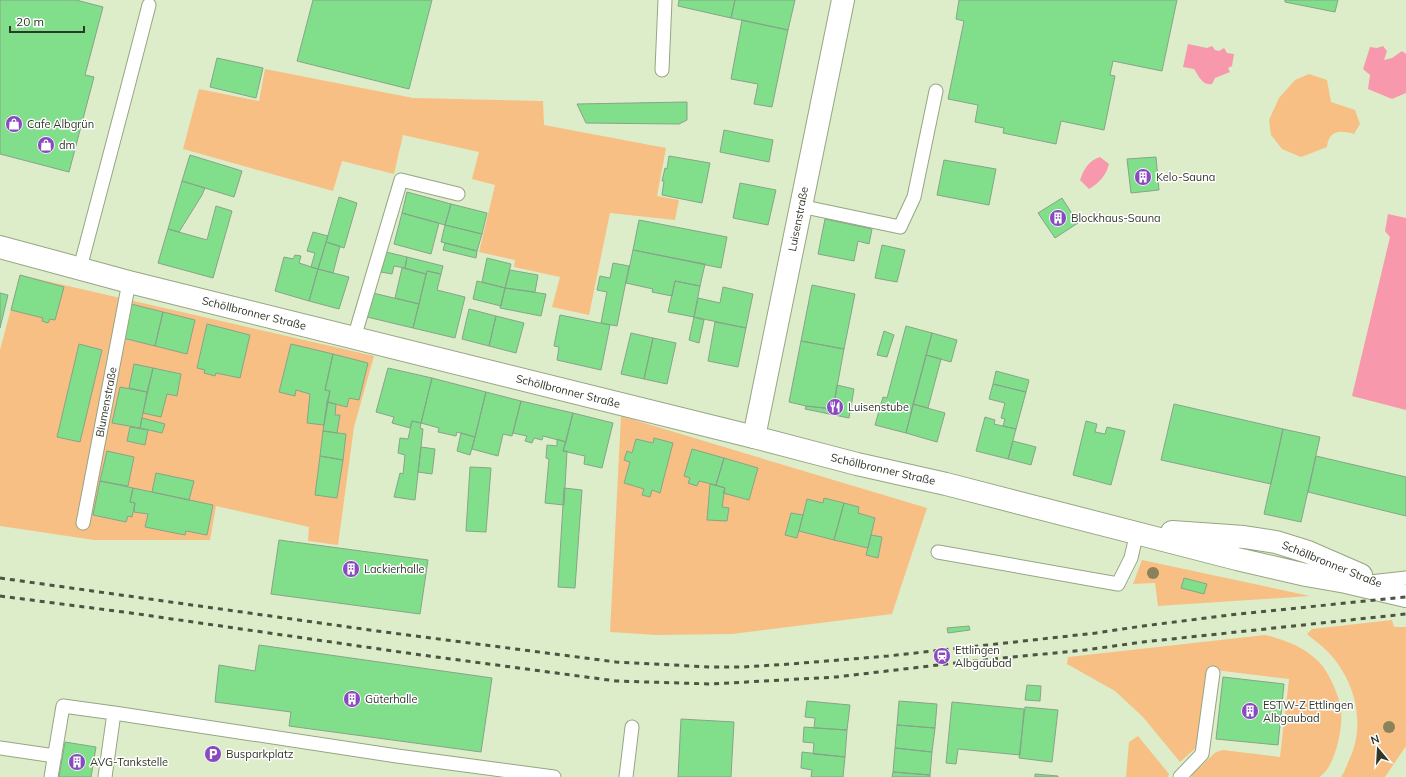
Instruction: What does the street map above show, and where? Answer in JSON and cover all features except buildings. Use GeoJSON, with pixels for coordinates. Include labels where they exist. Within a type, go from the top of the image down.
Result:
{"type":"FeatureCollection","features":[{"type":"Feature","properties":{"kind":"main road","name":"Luisenstraße"},"geometry":{"type":"LineString","coordinates":[[754,437],[839,1]]}},
{"type":"Feature","properties":{"kind":"main road","name":"Schöllbronner Straße"},"geometry":{"type":"LineString","coordinates":[[0,247],[129,282],[1137,532],[1270,567],[1406,596]]}},
{"type":"Feature","properties":{"kind":"main road","name":"Schöllbronner Straße"},"geometry":{"type":"LineString","coordinates":[[1137,532],[1180,532],[1244,537],[1276,542],[1308,552],[1378,582],[1406,596]]}},
{"type":"Feature","properties":{"kind":"lane"},"geometry":{"type":"LineString","coordinates":[[662,70],[665,0]]}},
{"type":"Feature","properties":{"kind":"lane"},"geometry":{"type":"LineString","coordinates":[[80,268],[149,5]]}},
{"type":"Feature","properties":{"kind":"lane"},"geometry":{"type":"LineString","coordinates":[[800,206],[900,227],[914,197],[936,91]]}},
{"type":"Feature","properties":{"kind":"lane"},"geometry":{"type":"LineString","coordinates":[[354,338],[401,180],[458,194]]}},
{"type":"Feature","properties":{"kind":"lane","name":"Blumenstraße"},"geometry":{"type":"LineString","coordinates":[[83,523],[129,282]]}},
{"type":"Feature","properties":{"kind":"lane"},"geometry":{"type":"LineString","coordinates":[[938,552],[1118,584],[1131,558],[1137,532]]}},
{"type":"Feature","properties":{"kind":"lane"},"geometry":{"type":"LineString","coordinates":[[1346,582],[1378,582],[1406,578]]}},
{"type":"Feature","properties":{"kind":"lane"},"geometry":{"type":"LineString","coordinates":[[1180,777],[1202,754],[1213,673]]}},
{"type":"Feature","properties":{"kind":"lane"},"geometry":{"type":"LineString","coordinates":[[51,777],[63,706],[397,756],[554,777]]}},
{"type":"Feature","properties":{"kind":"lane"},"geometry":{"type":"LineString","coordinates":[[105,777],[114,713]]}},
{"type":"Feature","properties":{"kind":"lane"},"geometry":{"type":"LineString","coordinates":[[626,777],[632,727]]}},
{"type":"Feature","properties":{"kind":"lane"},"geometry":{"type":"LineString","coordinates":[[0,748],[54,756]]}},
{"type":"Feature","properties":{"kind":"shaded area"},"geometry":{"type":"Polygon","coordinates":[[[1188,44],[1207,48],[1212,46],[1215,50],[1219,51],[1224,48],[1227,53],[1234,54],[1232,66],[1228,68],[1230,72],[1215,78],[1212,84],[1203,82],[1194,69],[1183,67],[1188,44]]]}},
{"type":"Feature","properties":{"kind":"shaded area"},"geometry":{"type":"Polygon","coordinates":[[[1383,46],[1387,51],[1384,60],[1392,58],[1402,51],[1406,54],[1406,93],[1392,99],[1368,89],[1370,75],[1363,69],[1370,47],[1377,48],[1383,46]]]}},
{"type":"Feature","properties":{"kind":"shaded area"},"geometry":{"type":"Polygon","coordinates":[[[265,69],[413,98],[543,101],[544,125],[666,148],[657,196],[679,200],[675,220],[610,213],[589,315],[552,307],[560,277],[514,267],[515,260],[479,252],[495,185],[472,179],[479,152],[403,135],[394,174],[342,161],[333,191],[183,149],[199,89],[259,101],[265,69]]]}},
{"type":"Feature","properties":{"kind":"shaded area"},"geometry":{"type":"Polygon","coordinates":[[[1309,74],[1327,80],[1331,102],[1355,110],[1360,124],[1354,134],[1340,132],[1333,134],[1328,141],[1327,147],[1301,157],[1282,149],[1271,135],[1269,120],[1279,98],[1295,80],[1309,74]]]}},
{"type":"Feature","properties":{"kind":"shaded area"},"geometry":{"type":"Polygon","coordinates":[[[1100,157],[1109,164],[1108,168],[1102,179],[1089,189],[1080,180],[1087,166],[1092,161],[1100,157]]]}},
{"type":"Feature","properties":{"kind":"shaded area"},"geometry":{"type":"Polygon","coordinates":[[[1388,214],[1406,218],[1406,410],[1352,396],[1390,237],[1385,231],[1388,214]]]}},
{"type":"Feature","properties":{"kind":"shaded area"},"geometry":{"type":"Polygon","coordinates":[[[20,275],[374,356],[354,427],[338,545],[308,541],[309,527],[216,506],[210,540],[94,540],[0,526],[0,350],[20,275]]]}},
{"type":"Feature","properties":{"kind":"shaded area"},"geometry":{"type":"Polygon","coordinates":[[[621,416],[927,508],[892,614],[732,634],[656,635],[610,632],[621,416]]]}},
{"type":"Feature","properties":{"kind":"shaded area"},"geometry":{"type":"Polygon","coordinates":[[[1142,560],[1310,596],[1158,606],[1155,583],[1133,584],[1142,560]]]}},
{"type":"Feature","properties":{"kind":"shaded area"},"geometry":{"type":"Polygon","coordinates":[[[1392,620],[1394,627],[1406,627],[1406,746],[1385,777],[1341,777],[1355,743],[1357,714],[1354,699],[1343,671],[1322,646],[1307,634],[1312,629],[1392,620]]]}},
{"type":"Feature","properties":{"kind":"shaded area"},"geometry":{"type":"Polygon","coordinates":[[[1265,635],[1280,639],[1307,652],[1323,666],[1336,691],[1341,709],[1340,731],[1337,748],[1327,769],[1320,777],[1192,777],[1191,775],[1216,752],[1223,750],[1280,757],[1289,679],[1207,669],[1197,747],[1180,762],[1143,717],[1115,691],[1067,664],[1068,657],[1265,635]]]}},
{"type":"Feature","properties":{"kind":"shaded area"},"geometry":{"type":"Polygon","coordinates":[[[1138,736],[1169,774],[1168,777],[1126,777],[1129,742],[1138,736]]]}},
{"type":"Feature","properties":{"kind":"railway"},"geometry":{"type":"LineString","coordinates":[[0,578],[377,631],[616,662],[710,667],[743,667],[888,656],[1096,633],[1238,614],[1406,597]]}},
{"type":"Feature","properties":{"kind":"railway"},"geometry":{"type":"LineString","coordinates":[[0,596],[616,681],[711,684],[836,677],[1406,614]]}},
{"type":"Feature","properties":{"kind":"place","name":"Cafe Albgrün"},"geometry":{"type":"Point","coordinates":[14,124]}},
{"type":"Feature","properties":{"kind":"place","name":"dm"},"geometry":{"type":"Point","coordinates":[46,145]}},
{"type":"Feature","properties":{"kind":"place","name":"Kelo-Sauna"},"geometry":{"type":"Point","coordinates":[1143,177]}},
{"type":"Feature","properties":{"kind":"place","name":"Blockhaus-Sauna"},"geometry":{"type":"Point","coordinates":[1058,218]}},
{"type":"Feature","properties":{"kind":"place","name":"Luisenstube"},"geometry":{"type":"Point","coordinates":[835,407]}},
{"type":"Feature","properties":{"kind":"place","name":"Lackierhalle"},"geometry":{"type":"Point","coordinates":[351,569]}},
{"type":"Feature","properties":{"kind":"place","name":"Ettlingen Albgaubad"},"geometry":{"type":"Point","coordinates":[942,656]}},
{"type":"Feature","properties":{"kind":"place","name":"Güterhalle"},"geometry":{"type":"Point","coordinates":[352,699]}},
{"type":"Feature","properties":{"kind":"place","name":"ESTW-Z Ettlingen Albgaubad"},"geometry":{"type":"Point","coordinates":[1250,711]}},
{"type":"Feature","properties":{"kind":"place","name":"Busparkplatz"},"geometry":{"type":"Point","coordinates":[213,754]}},
{"type":"Feature","properties":{"kind":"place","name":"AVG-Tankstelle"},"geometry":{"type":"Point","coordinates":[77,762]}}]}
